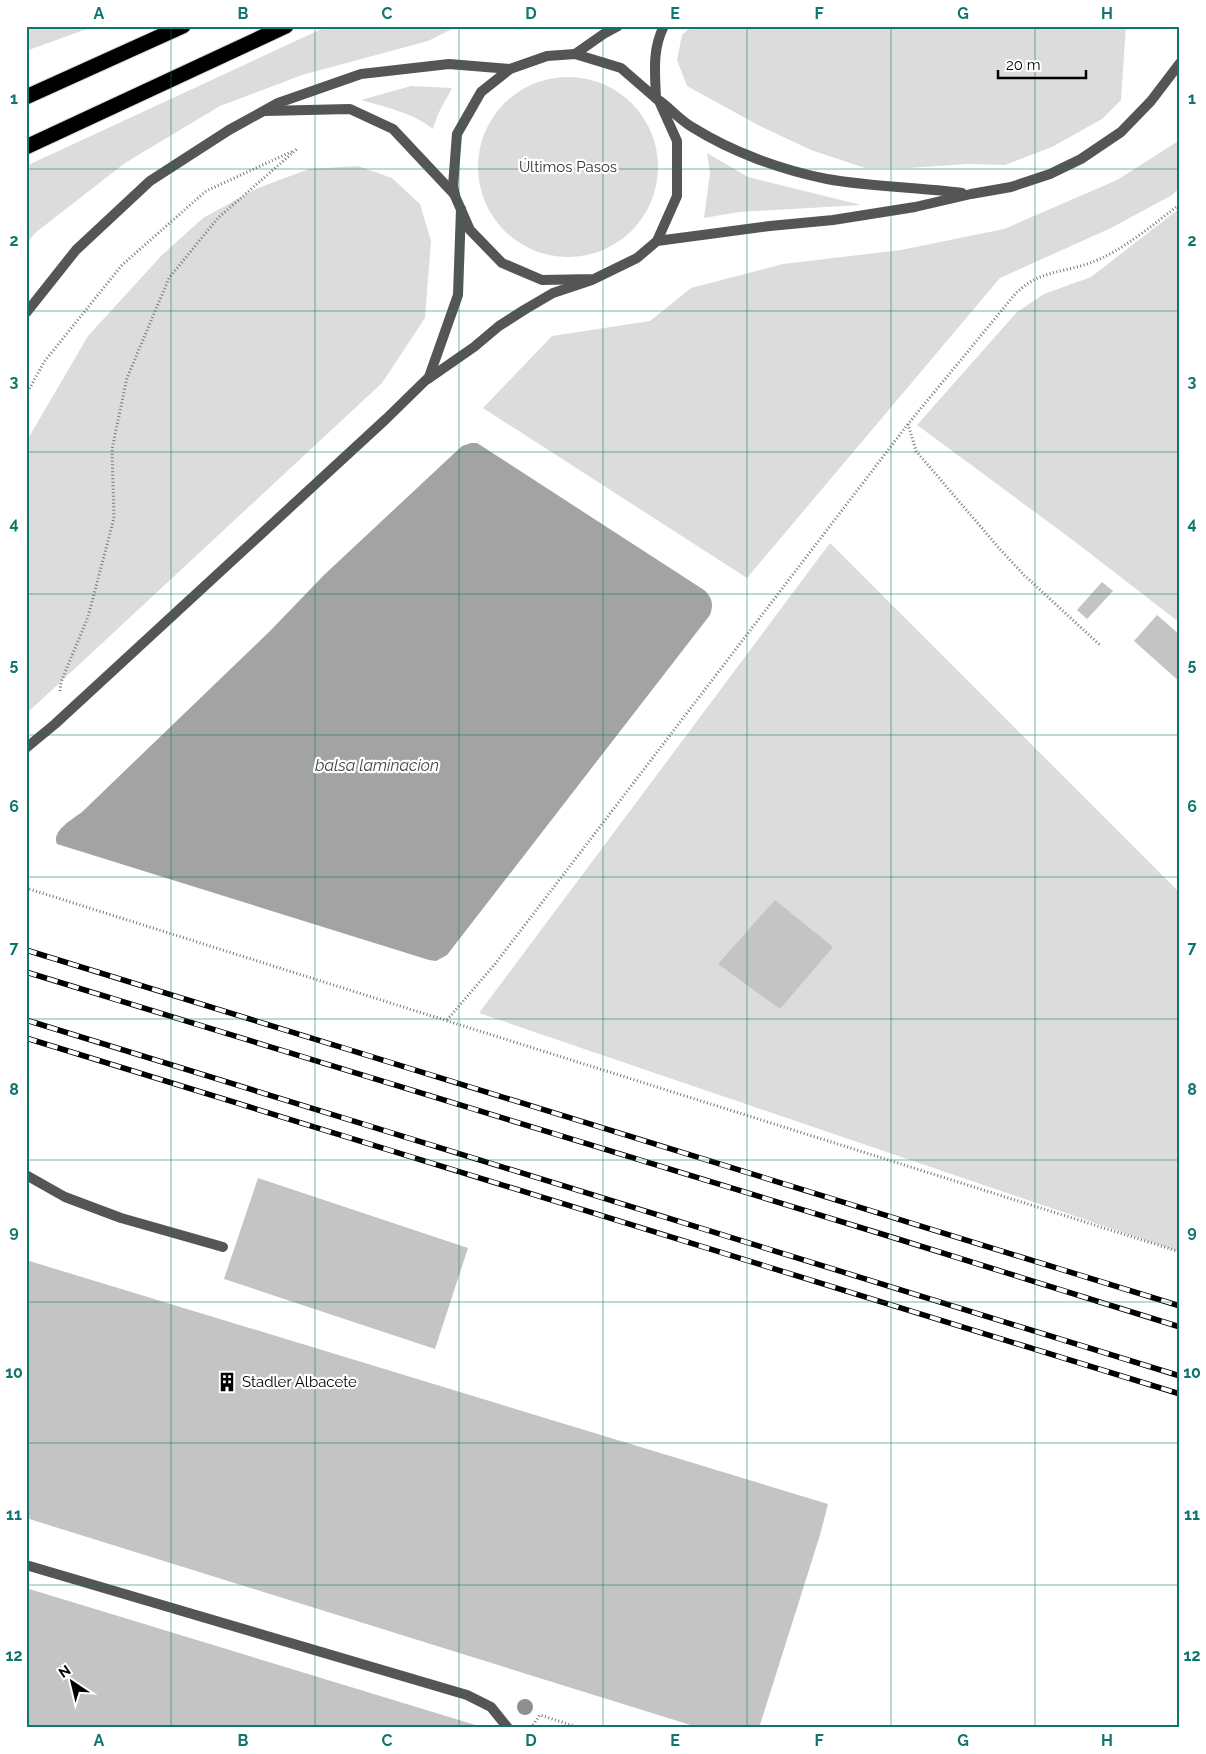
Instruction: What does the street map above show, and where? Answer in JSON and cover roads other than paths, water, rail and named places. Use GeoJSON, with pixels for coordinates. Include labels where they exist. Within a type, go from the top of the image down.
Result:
{"type":"FeatureCollection","features":[{"type":"Feature","properties":{"kind":"highway"},"geometry":{"type":"LineString","coordinates":[[26,97],[183,26]]}},
{"type":"Feature","properties":{"kind":"highway"},"geometry":{"type":"LineString","coordinates":[[26,147],[286,26]]}},
{"type":"Feature","properties":{"kind":"street"},"geometry":{"type":"LineString","coordinates":[[575,54],[618,26]]}},
{"type":"Feature","properties":{"kind":"street"},"geometry":{"type":"LineString","coordinates":[[424,382],[474,348],[499,326],[524,310],[553,294],[594,279],[637,258],[657,241],[677,196],[678,141],[658,99],[654,61],[659,36],[664,26]]}},
{"type":"Feature","properties":{"kind":"street"},"geometry":{"type":"LineString","coordinates":[[594,279],[542,280],[502,263],[470,230],[453,186],[457,134],[481,92],[510,69],[547,56],[575,54],[621,68],[691,127],[730,147],[771,164],[826,178],[872,185],[926,188],[971,194]]}},
{"type":"Feature","properties":{"kind":"street"},"geometry":{"type":"LineString","coordinates":[[657,241],[770,226],[833,220],[915,207],[1011,187],[1050,174],[1081,160],[1120,132],[1151,101],[1180,63]]}},
{"type":"Feature","properties":{"kind":"street"},"geometry":{"type":"LineString","coordinates":[[26,313],[76,250],[150,181],[229,130],[278,103],[361,74],[450,64],[510,69]]}},
{"type":"Feature","properties":{"kind":"street"},"geometry":{"type":"LineString","coordinates":[[264,111],[350,109],[393,129],[456,196]]}},
{"type":"Feature","properties":{"kind":"street"},"geometry":{"type":"LineString","coordinates":[[26,748],[55,724],[386,419],[429,377],[458,295],[461,209]]}},
{"type":"Feature","properties":{"kind":"street"},"geometry":{"type":"LineString","coordinates":[[26,1175],[65,1197],[121,1218],[223,1246]]}},
{"type":"Feature","properties":{"kind":"street"},"geometry":{"type":"LineString","coordinates":[[26,1565],[467,1694],[491,1707],[508,1728]]}},
{"type":"Feature","properties":{"kind":"water","name":"balsa laminacion"},"geometry":{"type":"Polygon","coordinates":[[[477,443],[704,590],[709,595],[712,607],[710,615],[447,955],[436,961],[429,960],[57,844],[57,834],[64,826],[82,812],[270,631],[324,575],[462,446],[477,443]]]}},
{"type":"Feature","properties":{"kind":"railway"},"geometry":{"type":"LineString","coordinates":[[26,950],[1180,1306]]}},
{"type":"Feature","properties":{"kind":"railway"},"geometry":{"type":"LineString","coordinates":[[26,972],[1180,1327]]}},
{"type":"Feature","properties":{"kind":"railway"},"geometry":{"type":"LineString","coordinates":[[26,1020],[1180,1376]]}},
{"type":"Feature","properties":{"kind":"railway"},"geometry":{"type":"LineString","coordinates":[[26,1038],[1180,1394]]}},
{"type":"Feature","properties":{"kind":"place","name":"Stadler Albacete"},"geometry":{"type":"Point","coordinates":[227,1382]}},
{"type":"Feature","properties":{"kind":"park label","name":"Últimos Pasos"},"geometry":{"type":"Point","coordinates":[568,167]}}]}
